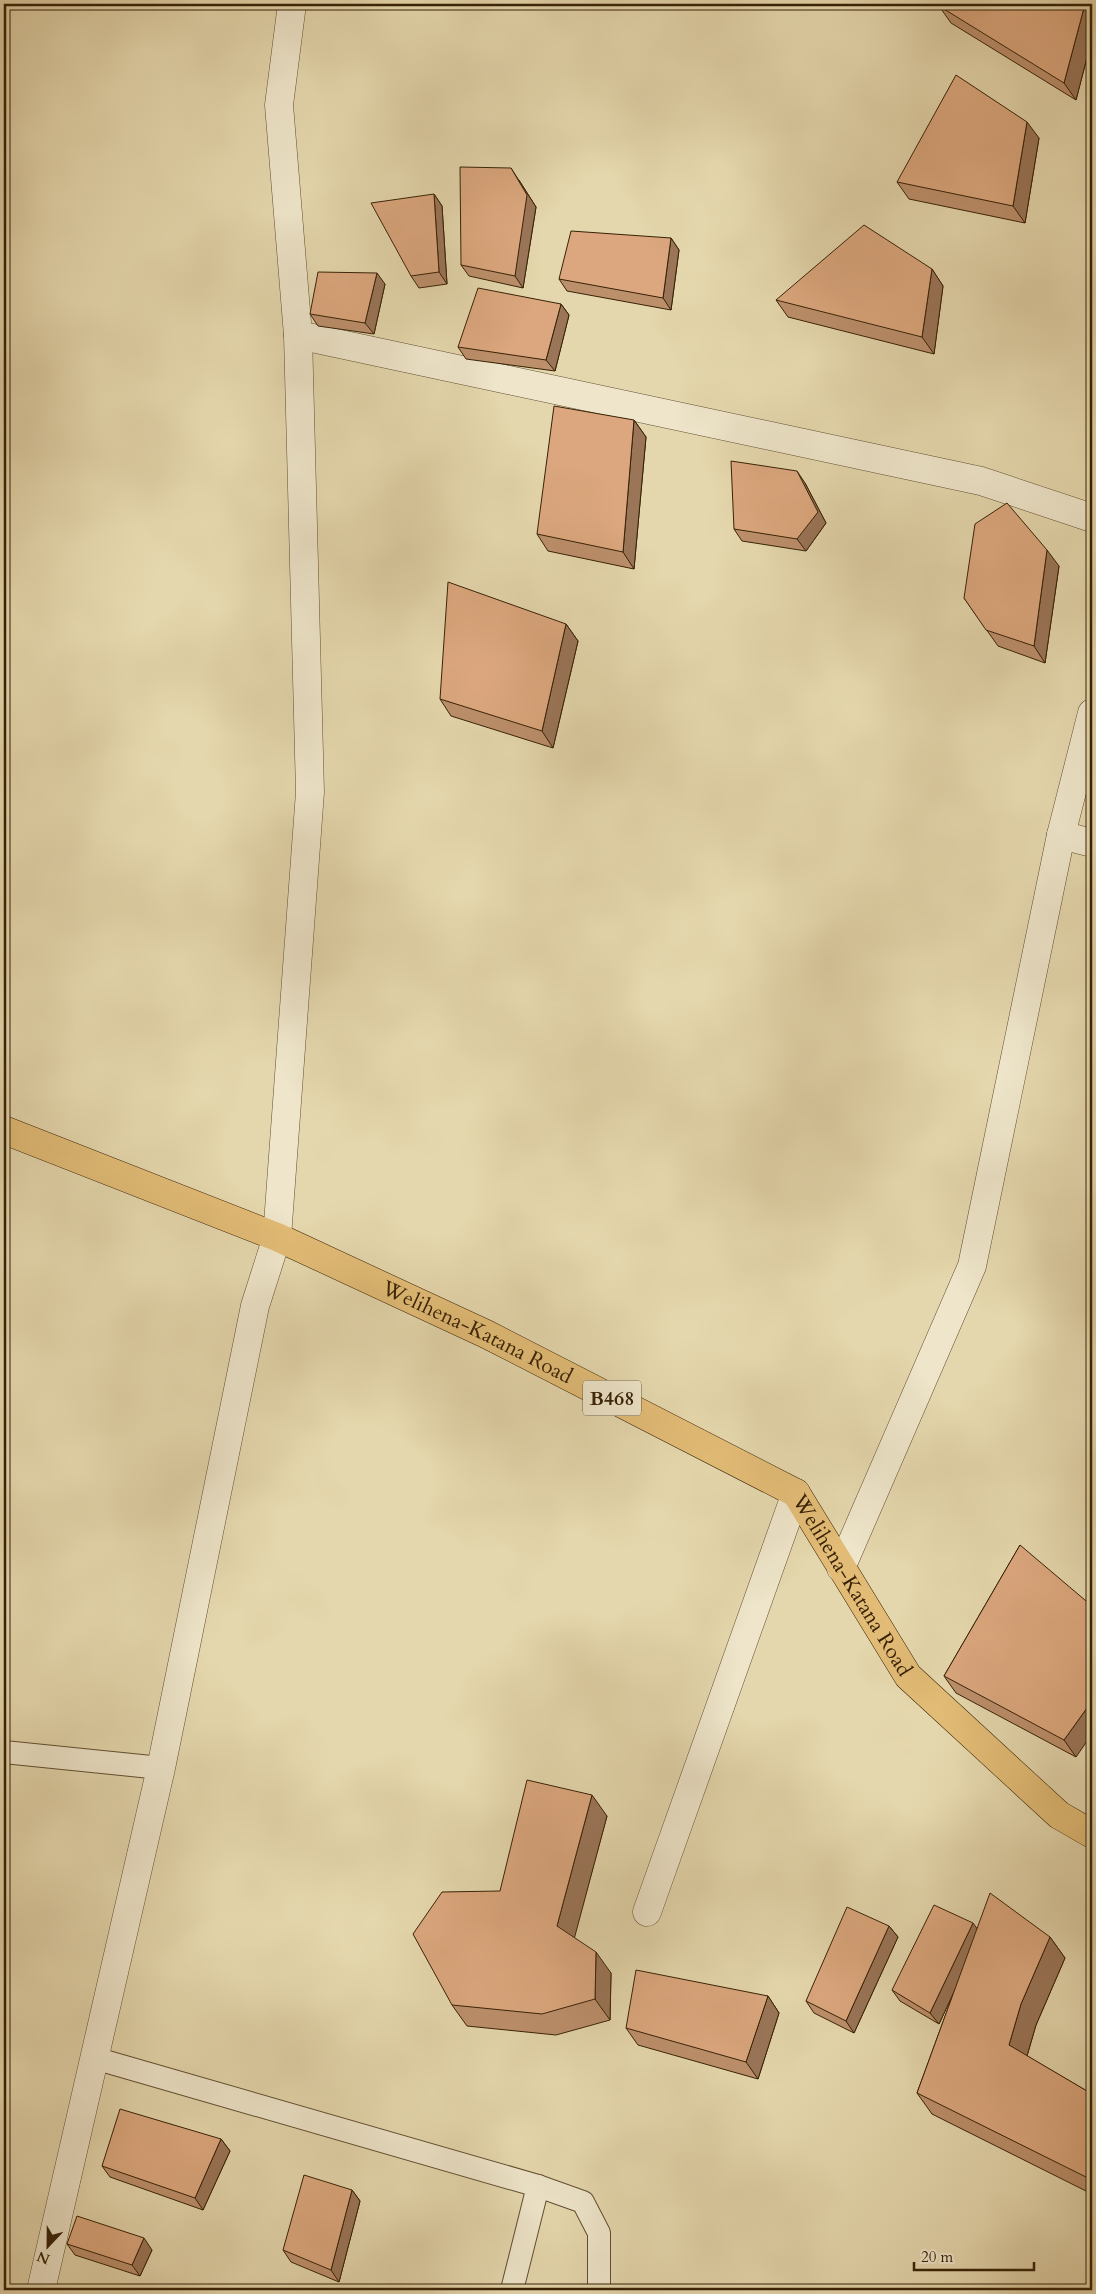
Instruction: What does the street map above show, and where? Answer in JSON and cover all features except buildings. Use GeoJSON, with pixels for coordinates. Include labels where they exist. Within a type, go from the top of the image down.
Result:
{"type":"FeatureCollection","features":[{"type":"Feature","properties":{"kind":"main road","name":"Welihena-Katana Road"},"geometry":{"type":"LineString","coordinates":[[4,1130],[277,1237],[486,1334],[796,1493],[908,1676],[1059,1815],[1092,1834]]}},
{"type":"Feature","properties":{"kind":"street"},"geometry":{"type":"LineString","coordinates":[[40,2290],[161,1768],[255,1306],[277,1237],[310,792],[298,335],[279,105],[292,4]]}},
{"type":"Feature","properties":{"kind":"street"},"geometry":{"type":"LineString","coordinates":[[298,335],[981,481],[1092,518]]}},
{"type":"Feature","properties":{"kind":"street"},"geometry":{"type":"LineString","coordinates":[[841,1568],[972,1266],[1061,835],[1092,713]]}},
{"type":"Feature","properties":{"kind":"street"},"geometry":{"type":"LineString","coordinates":[[1061,835],[1092,843]]}},
{"type":"Feature","properties":{"kind":"street"},"geometry":{"type":"LineString","coordinates":[[647,1912],[796,1493]]}},
{"type":"Feature","properties":{"kind":"lane"},"geometry":{"type":"LineString","coordinates":[[4,1752],[161,1768]]}},
{"type":"Feature","properties":{"kind":"lane"},"geometry":{"type":"LineString","coordinates":[[94,2058],[538,2186],[583,2202],[599,2233],[599,2290]]}},
{"type":"Feature","properties":{"kind":"lane"},"geometry":{"type":"LineString","coordinates":[[512,2290],[538,2186]]}}]}
